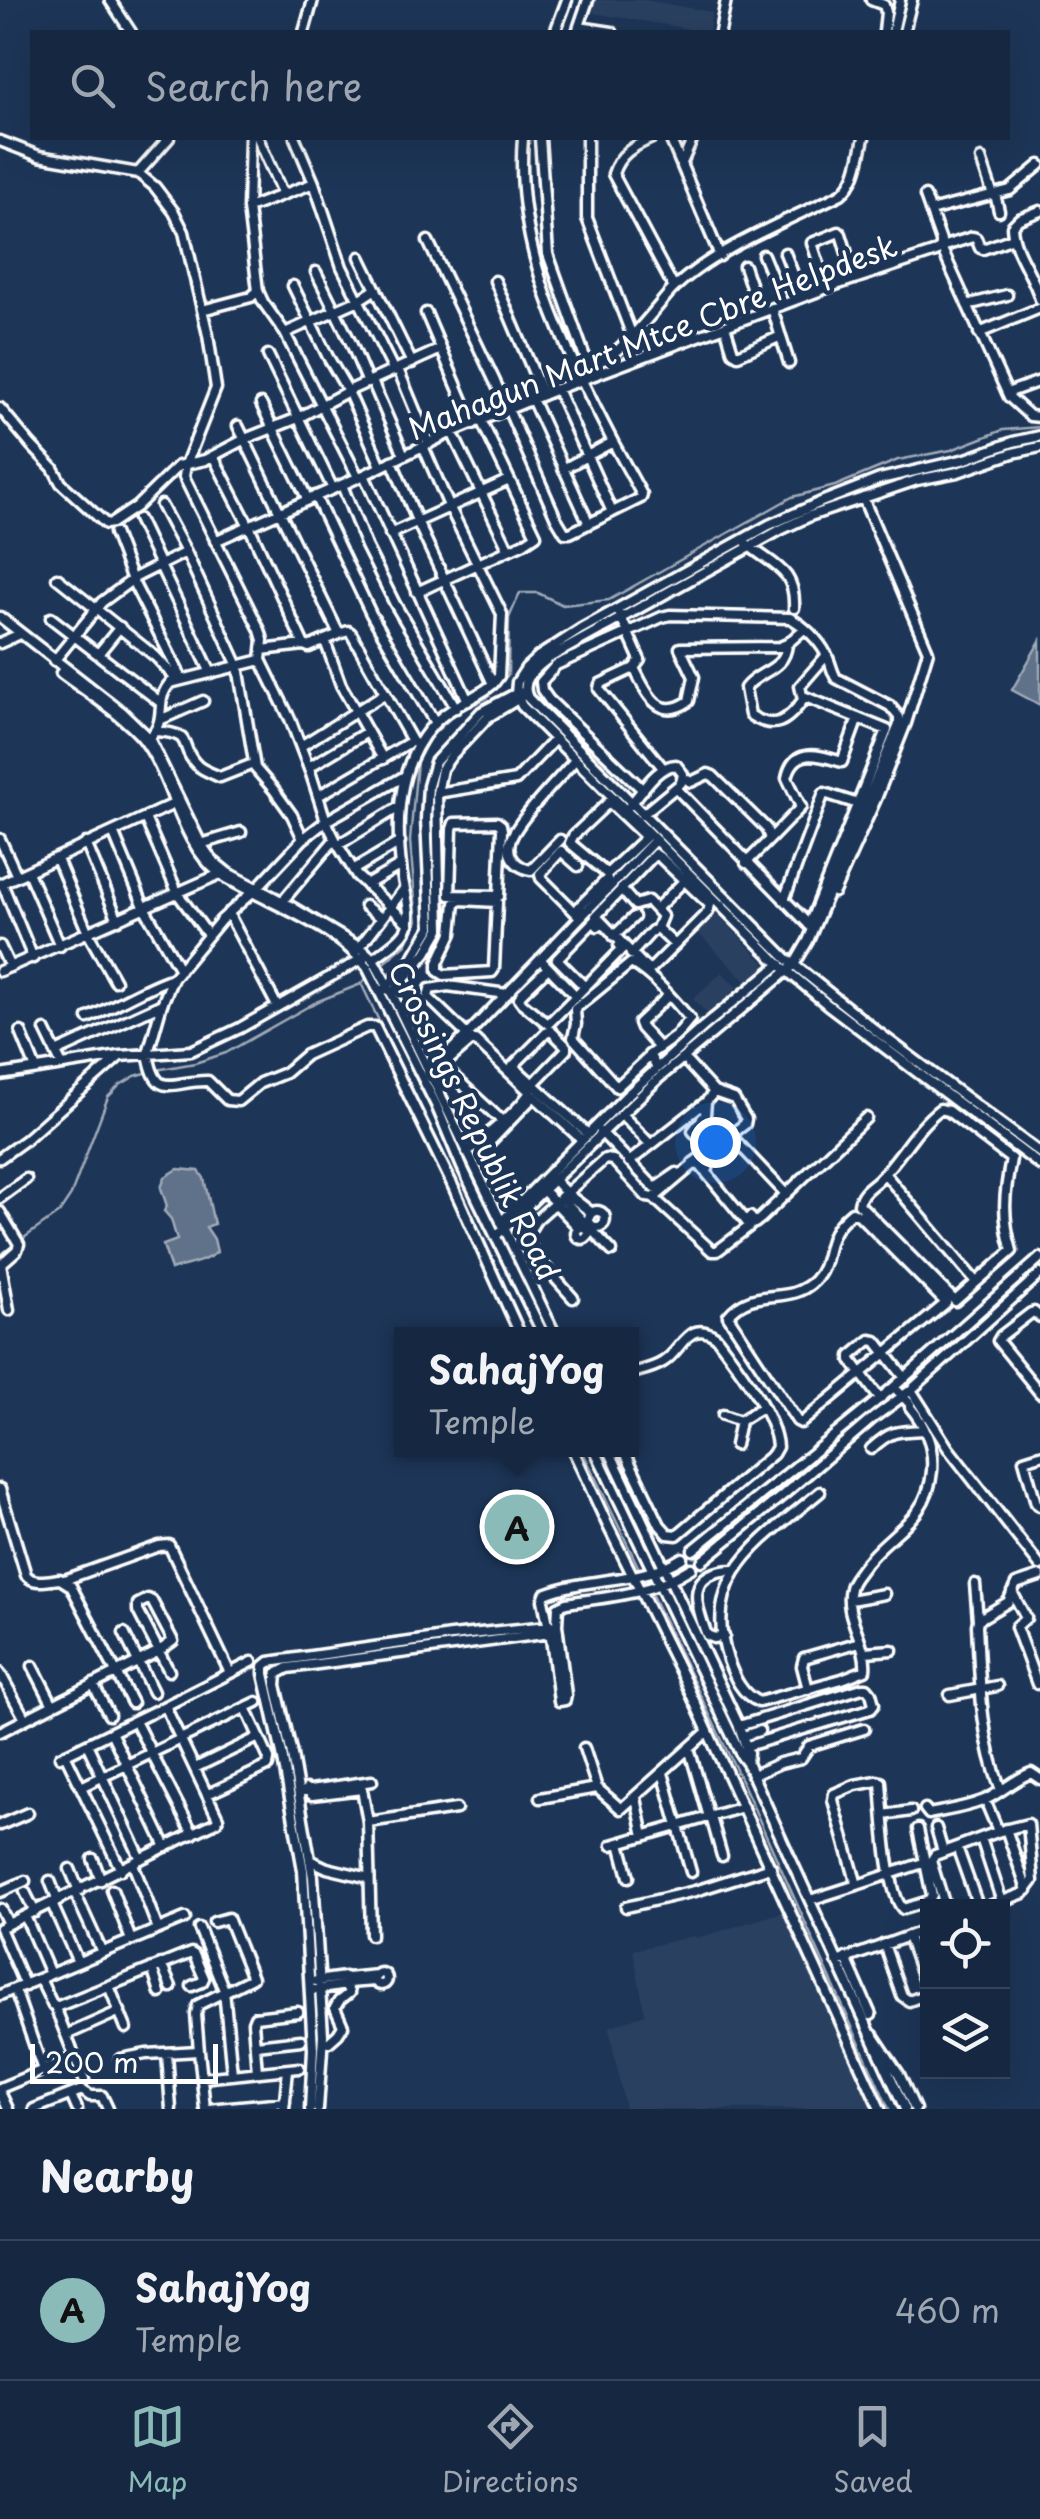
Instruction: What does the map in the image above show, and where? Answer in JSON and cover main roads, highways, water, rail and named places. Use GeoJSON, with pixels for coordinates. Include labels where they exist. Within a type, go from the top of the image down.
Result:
{"type":"FeatureCollection","features":[{"type":"Feature","properties":{"kind":"waterway"},"geometry":{"type":"LineString","coordinates":[[380,966],[406,944],[417,923],[410,841],[417,762],[431,736],[455,714],[487,698],[508,675],[509,618],[520,593],[538,593],[563,605],[609,600],[792,497],[835,486],[898,460],[951,450],[1003,430],[1040,427]]}},
{"type":"Feature","properties":{"kind":"waterway"},"geometry":{"type":"LineString","coordinates":[[156,1070],[226,1053],[367,978]]}},
{"type":"Feature","properties":{"kind":"waterway"},"geometry":{"type":"LineString","coordinates":[[362,985],[524,1327]]}},
{"type":"Feature","properties":{"kind":"waterway"},"geometry":{"type":"LineString","coordinates":[[21,1240],[59,1213],[71,1195],[108,1097],[120,1085],[149,1072]]}},
{"type":"Feature","properties":{"kind":"waterway"},"geometry":{"type":"LineString","coordinates":[[0,1255],[14,1245]]}},
{"type":"Feature","properties":{"kind":"waterway"},"geometry":{"type":"LineString","coordinates":[[585,1457],[744,1786],[889,2109]]}},
{"type":"Feature","properties":{"kind":"place","name":"SahajYog"},"geometry":{"type":"Point","coordinates":[517,1527]}}]}
